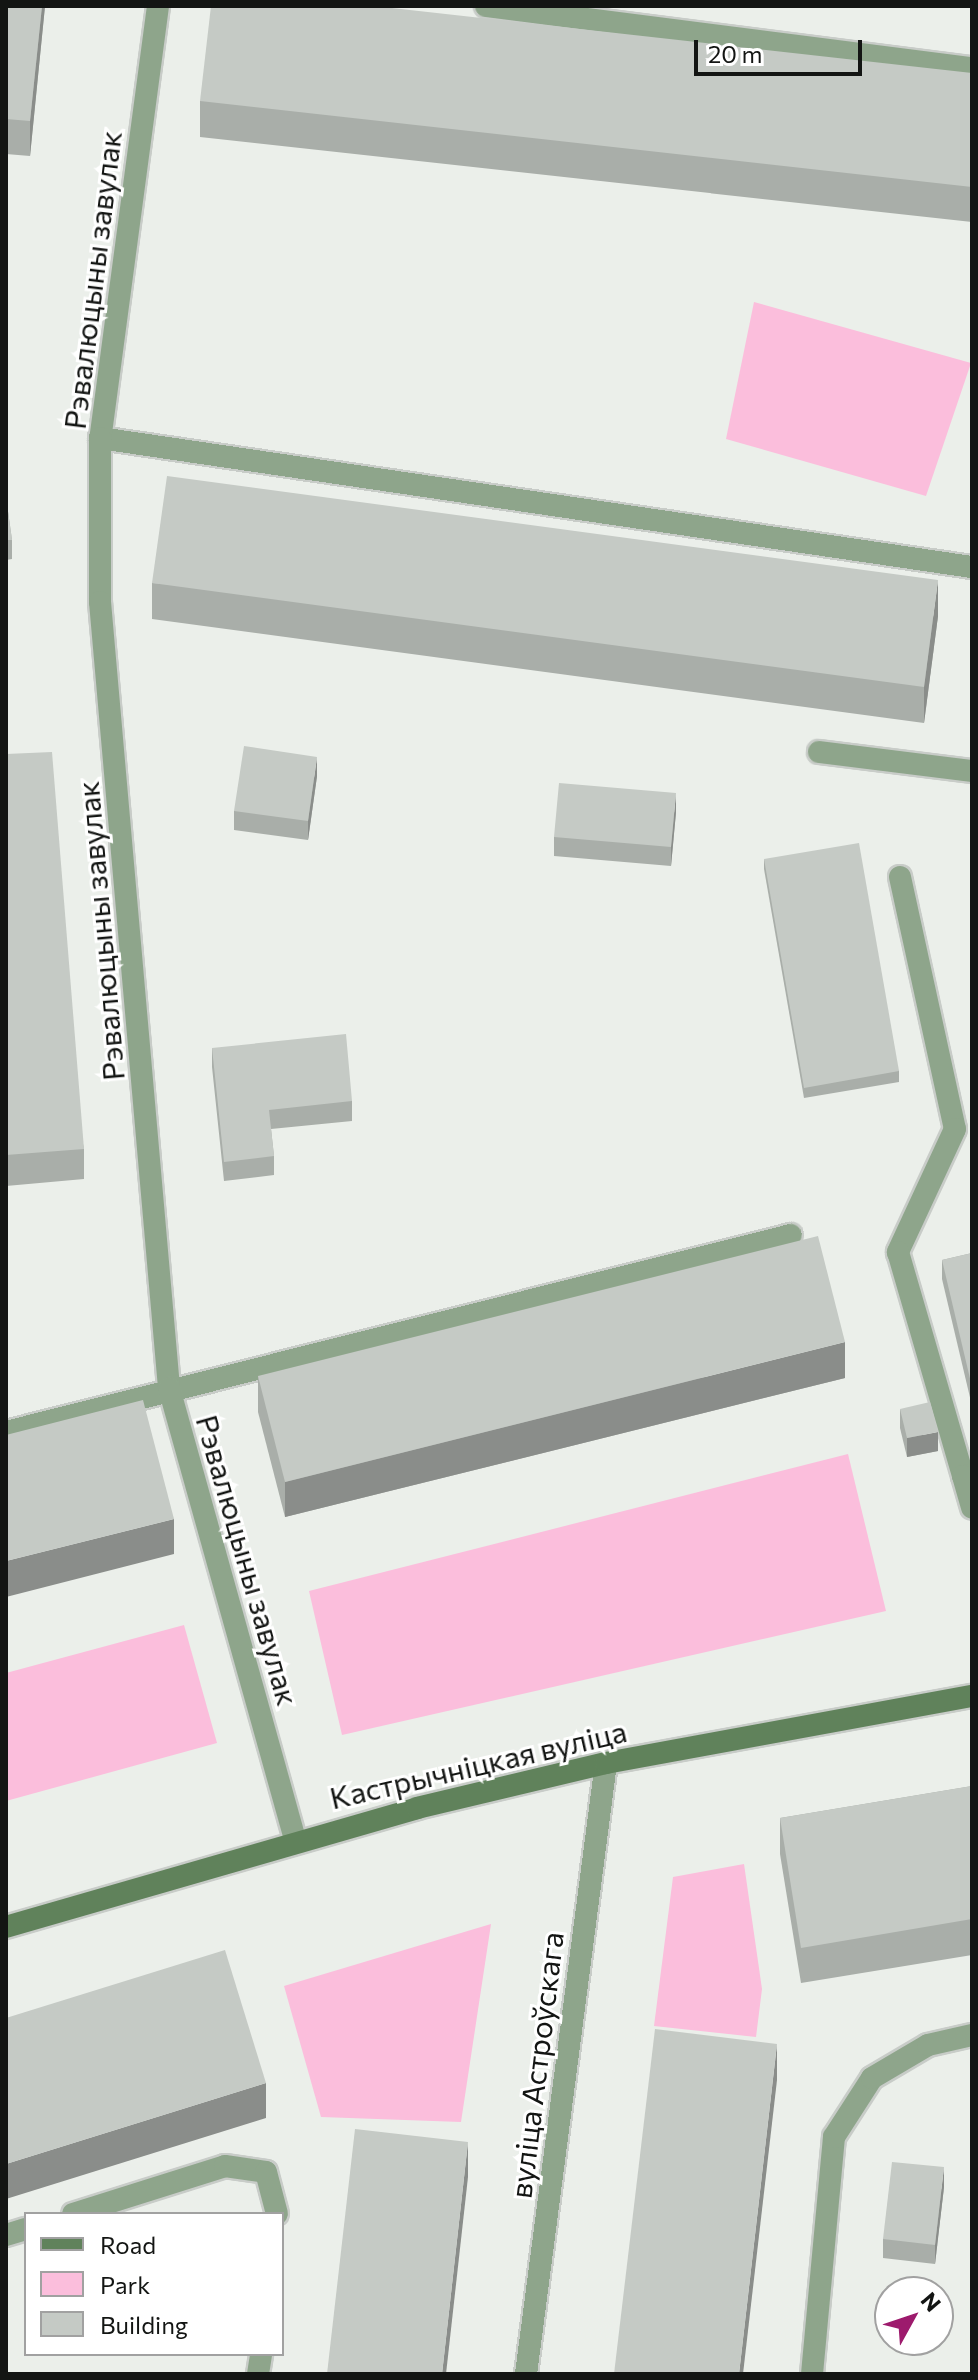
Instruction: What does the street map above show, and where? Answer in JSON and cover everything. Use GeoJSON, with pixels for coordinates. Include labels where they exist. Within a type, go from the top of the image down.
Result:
{"type":"FeatureCollection","features":[{"type":"Feature","properties":{"kind":"main road","name":"Кастрычніцкая вуліца"},"geometry":{"type":"LineString","coordinates":[[6,1927],[295,1838],[606,1763],[972,1696]]}},
{"type":"Feature","properties":{"kind":"street","name":"Рэвалюцыны завулак"},"geometry":{"type":"LineString","coordinates":[[158,6],[100,438],[100,602],[169,1388],[295,1838]]}},
{"type":"Feature","properties":{"kind":"street"},"geometry":{"type":"LineString","coordinates":[[486,6],[972,68]]}},
{"type":"Feature","properties":{"kind":"street"},"geometry":{"type":"LineString","coordinates":[[100,438],[972,567]]}},
{"type":"Feature","properties":{"kind":"street"},"geometry":{"type":"LineString","coordinates":[[819,752],[972,771]]}},
{"type":"Feature","properties":{"kind":"street"},"geometry":{"type":"LineString","coordinates":[[900,877],[955,1129],[898,1252],[967,1475],[972,1508]]}},
{"type":"Feature","properties":{"kind":"street"},"geometry":{"type":"LineString","coordinates":[[6,1432],[169,1388],[791,1235]]}},
{"type":"Feature","properties":{"kind":"street","name":"вуліца Астроўскага"},"geometry":{"type":"LineString","coordinates":[[526,2374],[606,1763]]}},
{"type":"Feature","properties":{"kind":"street"},"geometry":{"type":"LineString","coordinates":[[812,2374],[834,2137],[872,2078],[928,2045],[972,2035]]}},
{"type":"Feature","properties":{"kind":"street"},"geometry":{"type":"LineString","coordinates":[[79,2212],[225,2166],[266,2172],[276,2212]]}},
{"type":"Feature","properties":{"kind":"green space"},"geometry":{"type":"Polygon","coordinates":[[[754,302],[971,363],[926,496],[726,439],[754,302]]]}},
{"type":"Feature","properties":{"kind":"green space"},"geometry":{"type":"Polygon","coordinates":[[[848,1454],[886,1611],[342,1735],[309,1591],[848,1454]]]}},
{"type":"Feature","properties":{"kind":"green space"},"geometry":{"type":"Polygon","coordinates":[[[184,1625],[217,1743],[6,1801],[6,1673],[184,1625]]]}},
{"type":"Feature","properties":{"kind":"green space"},"geometry":{"type":"Polygon","coordinates":[[[744,1864],[762,1989],[756,2037],[654,2026],[673,1877],[744,1864]]]}},
{"type":"Feature","properties":{"kind":"green space"},"geometry":{"type":"Polygon","coordinates":[[[491,1924],[461,2122],[321,2117],[284,1986],[491,1924]]]}},
{"type":"Feature","properties":{"kind":"building"},"geometry":{"type":"Polygon","coordinates":[[[6,6],[42,6],[30,121],[6,119],[6,6]]]}},
{"type":"Feature","properties":{"kind":"building"},"geometry":{"type":"Polygon","coordinates":[[[211,6],[374,6],[972,73],[972,187],[200,101],[211,6]]]}},
{"type":"Feature","properties":{"kind":"building"},"geometry":{"type":"Polygon","coordinates":[[[167,476],[938,580],[924,687],[152,583],[167,476]]]}},
{"type":"Feature","properties":{"kind":"building"},"geometry":{"type":"Polygon","coordinates":[[[6,497],[12,540],[6,540],[6,497]]]}},
{"type":"Feature","properties":{"kind":"building"},"geometry":{"type":"Polygon","coordinates":[[[244,746],[317,757],[308,821],[234,811],[244,746]]]}},
{"type":"Feature","properties":{"kind":"building"},"geometry":{"type":"Polygon","coordinates":[[[52,752],[84,1149],[6,1155],[6,754],[52,752]]]}},
{"type":"Feature","properties":{"kind":"building"},"geometry":{"type":"Polygon","coordinates":[[[559,783],[676,793],[671,847],[554,837],[559,783]]]}},
{"type":"Feature","properties":{"kind":"building"},"geometry":{"type":"Polygon","coordinates":[[[859,843],[899,1071],[804,1088],[764,859],[859,843]]]}},
{"type":"Feature","properties":{"kind":"building"},"geometry":{"type":"Polygon","coordinates":[[[346,1034],[352,1101],[269,1110],[274,1156],[224,1162],[212,1048],[346,1034]]]}},
{"type":"Feature","properties":{"kind":"building"},"geometry":{"type":"Polygon","coordinates":[[[818,1236],[845,1342],[285,1482],[258,1376],[818,1236]]]}},
{"type":"Feature","properties":{"kind":"building"},"geometry":{"type":"Polygon","coordinates":[[[972,1253],[972,1387],[942,1260],[972,1253]]]}},
{"type":"Feature","properties":{"kind":"building"},"geometry":{"type":"Polygon","coordinates":[[[143,1400],[174,1519],[6,1561],[6,1435],[143,1400]]]}},
{"type":"Feature","properties":{"kind":"building"},"geometry":{"type":"Polygon","coordinates":[[[930,1402],[938,1432],[907,1438],[900,1409],[930,1402]]]}},
{"type":"Feature","properties":{"kind":"building"},"geometry":{"type":"Polygon","coordinates":[[[972,1786],[972,1919],[801,1948],[780,1818],[972,1786]]]}},
{"type":"Feature","properties":{"kind":"building"},"geometry":{"type":"Polygon","coordinates":[[[225,1950],[266,2083],[6,2164],[6,2018],[225,1950]]]}},
{"type":"Feature","properties":{"kind":"building"},"geometry":{"type":"Polygon","coordinates":[[[655,2029],[777,2044],[739,2374],[614,2374],[655,2029]]]}},
{"type":"Feature","properties":{"kind":"building"},"geometry":{"type":"Polygon","coordinates":[[[355,2129],[468,2142],[442,2374],[327,2374],[355,2129]]]}},
{"type":"Feature","properties":{"kind":"building"},"geometry":{"type":"Polygon","coordinates":[[[892,2162],[944,2167],[935,2245],[883,2239],[892,2162]]]}}]}
